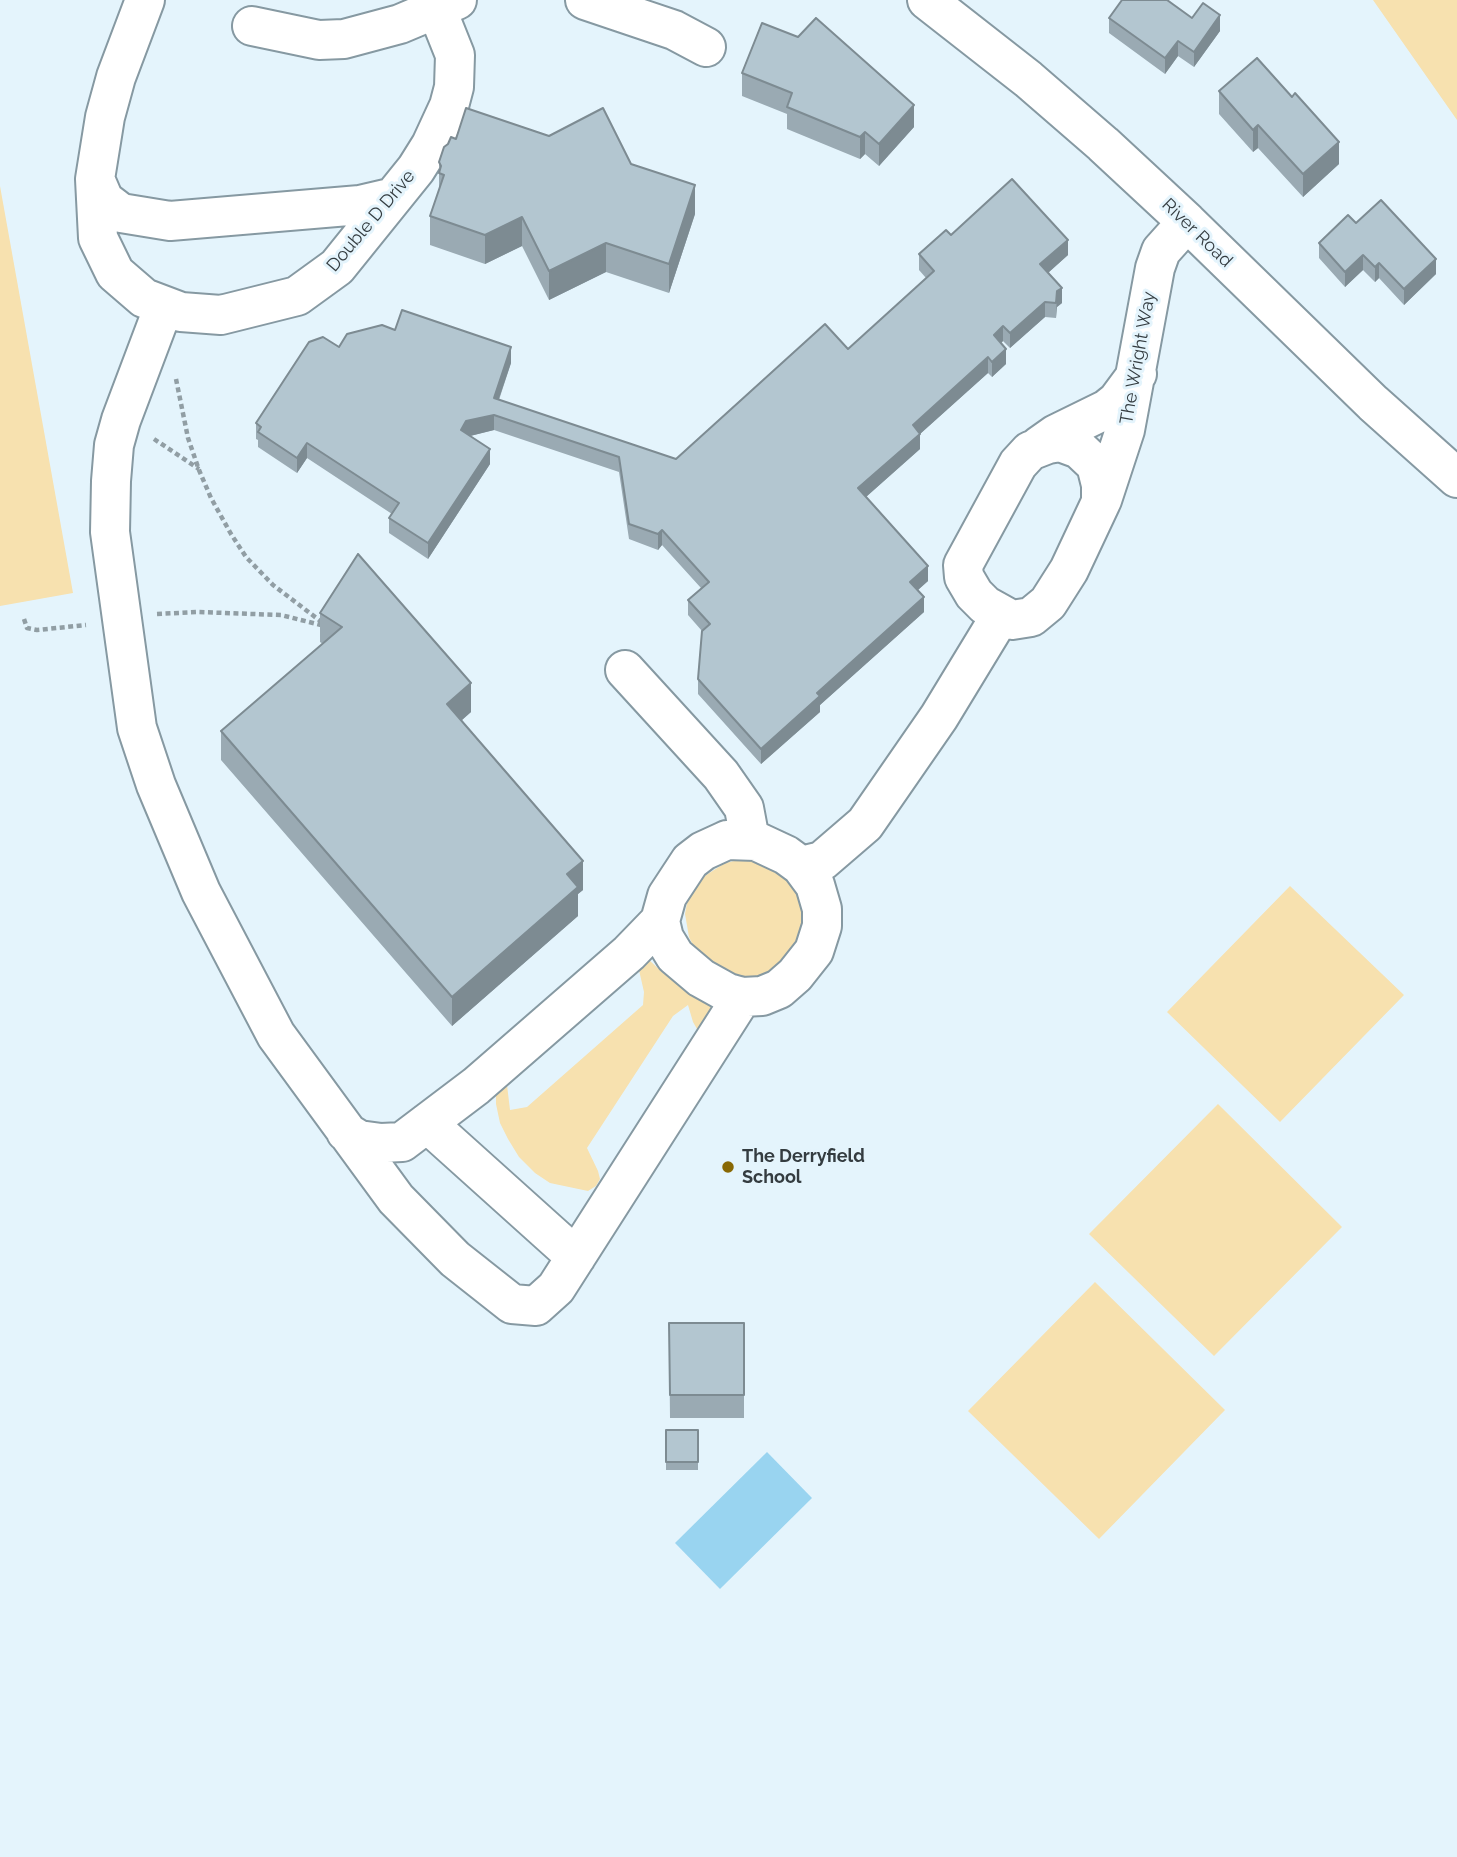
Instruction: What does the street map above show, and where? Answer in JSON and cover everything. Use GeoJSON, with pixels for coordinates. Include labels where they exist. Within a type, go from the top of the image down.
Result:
{"type":"FeatureCollection","features":[{"type":"Feature","properties":{"kind":"street","name":"Double D Drive"},"geometry":{"type":"LineString","coordinates":[[145,0],[104,117],[94,178],[98,238],[115,273],[144,298],[181,312],[220,315],[298,296],[337,267],[416,169],[431,145],[449,106],[454,87],[454,55],[442,3]]}},
{"type":"Feature","properties":{"kind":"street"},"geometry":{"type":"LineString","coordinates":[[585,0],[674,30],[706,47]]}},
{"type":"Feature","properties":{"kind":"street","name":"River Road"},"geometry":{"type":"LineString","coordinates":[[927,0],[1037,87],[1187,222],[1373,403],[1457,478]]}},
{"type":"Feature","properties":{"kind":"street"},"geometry":{"type":"LineString","coordinates":[[252,26],[319,40],[344,39],[400,24],[442,3]]}},
{"type":"Feature","properties":{"kind":"street"},"geometry":{"type":"LineString","coordinates":[[94,178],[104,200],[121,213],[170,221],[360,205],[390,198]]}},
{"type":"Feature","properties":{"kind":"street","name":"The Wright Way"},"geometry":{"type":"LineString","coordinates":[[1001,615],[1012,620],[1031,617],[1048,603],[1069,570],[1101,502],[1125,430],[1155,268],[1161,251],[1187,222]]}},
{"type":"Feature","properties":{"kind":"street"},"geometry":{"type":"LineString","coordinates":[[164,306],[114,445],[110,532],[137,728],[156,785],[201,892],[276,1035],[396,1199],[455,1259],[512,1304],[536,1306],[556,1288],[742,997]]}},
{"type":"Feature","properties":{"kind":"street"},"geometry":{"type":"LineString","coordinates":[[801,866],[822,861],[865,824],[939,717],[1001,615],[974,594],[964,577],[962,565],[1018,464],[1056,434],[1107,409],[1117,401],[1137,374]]}},
{"type":"Feature","properties":{"kind":"street"},"geometry":{"type":"LineString","coordinates":[[1030,452],[1060,442],[1079,449],[1096,465],[1101,485],[1101,502]]}},
{"type":"Feature","properties":{"kind":"street"},"geometry":{"type":"LineString","coordinates":[[625,670],[722,775],[744,808],[750,840]]}},
{"type":"Feature","properties":{"kind":"street"},"geometry":{"type":"LineString","coordinates":[[346,1132],[359,1140],[402,1142],[428,1123],[476,1086],[629,953],[660,921],[667,896],[690,861],[727,839],[756,841],[786,855],[801,866],[815,885],[822,909],[822,926],[814,951],[795,975],[779,989],[762,996],[742,997],[728,993],[701,978],[675,956],[664,938],[660,921]]}},
{"type":"Feature","properties":{"kind":"street"},"geometry":{"type":"LineString","coordinates":[[428,1123],[576,1257]]}},
{"type":"Feature","properties":{"kind":"path"},"geometry":{"type":"LineString","coordinates":[[23,619],[27,628],[37,630],[159,614],[198,612],[281,615],[330,627],[273,585],[246,557],[211,498],[199,470],[188,438],[176,379]]}},
{"type":"Feature","properties":{"kind":"shaded area"},"geometry":{"type":"Polygon","coordinates":[[[1373,0],[1457,0],[1457,120],[1373,0]]]}},
{"type":"Feature","properties":{"kind":"shaded area"},"geometry":{"type":"Polygon","coordinates":[[[0,186],[73,593],[0,606],[0,186]]]}},
{"type":"Feature","properties":{"kind":"shaded area"},"geometry":{"type":"Polygon","coordinates":[[[747,858],[791,876],[807,909],[799,952],[761,978],[731,979],[696,951],[689,937],[685,914],[687,903],[703,877],[725,863],[747,858]]]}},
{"type":"Feature","properties":{"kind":"shaded area"},"geometry":{"type":"Polygon","coordinates":[[[1290,886],[1404,995],[1280,1122],[1167,1012],[1290,886]]]}},
{"type":"Feature","properties":{"kind":"shaded area"},"geometry":{"type":"Polygon","coordinates":[[[648,959],[663,973],[716,1004],[701,1029],[697,1029],[693,1022],[688,1005],[673,1016],[587,1148],[600,1179],[596,1186],[588,1191],[550,1183],[519,1157],[508,1139],[500,1123],[496,1091],[501,1084],[507,1085],[510,1110],[527,1107],[643,1005],[644,992],[639,970],[640,964],[648,959]]]}},
{"type":"Feature","properties":{"kind":"shaded area"},"geometry":{"type":"Polygon","coordinates":[[[1218,1104],[1342,1227],[1214,1356],[1089,1234],[1218,1104]]]}},
{"type":"Feature","properties":{"kind":"shaded area"},"geometry":{"type":"Polygon","coordinates":[[[1095,1282],[1225,1410],[1099,1539],[968,1411],[1095,1282]]]}},
{"type":"Feature","properties":{"kind":"water"},"geometry":{"type":"Polygon","coordinates":[[[767,1452],[812,1498],[720,1589],[675,1543],[767,1452]]]}},
{"type":"Feature","properties":{"kind":"building"},"geometry":{"type":"Polygon","coordinates":[[[1122,0],[1167,0],[1192,18],[1203,3],[1220,15],[1194,52],[1178,41],[1165,58],[1109,18],[1122,0]]]}},
{"type":"Feature","properties":{"kind":"building"},"geometry":{"type":"Polygon","coordinates":[[[816,18],[914,105],[879,144],[865,132],[860,137],[787,107],[792,93],[742,73],[762,23],[798,37],[816,18]]]}},
{"type":"Feature","properties":{"kind":"building"},"geometry":{"type":"Polygon","coordinates":[[[1257,58],[1292,97],[1295,93],[1339,142],[1303,174],[1258,125],[1253,130],[1219,91],[1257,58]]]}},
{"type":"Feature","properties":{"kind":"building"},"geometry":{"type":"Polygon","coordinates":[[[466,108],[549,136],[603,108],[631,164],[695,185],[669,264],[606,243],[549,271],[522,217],[485,235],[430,216],[444,175],[439,173],[439,162],[444,147],[451,137],[456,139],[466,108]]]}},
{"type":"Feature","properties":{"kind":"building"},"geometry":{"type":"Polygon","coordinates":[[[1012,179],[1068,240],[1040,264],[1062,288],[1057,291],[1056,303],[1045,302],[1010,333],[1003,326],[994,335],[1006,349],[992,362],[988,357],[913,425],[920,434],[858,488],[928,566],[910,582],[924,597],[817,693],[820,696],[761,749],[698,679],[702,631],[710,624],[688,600],[709,582],[662,530],[658,534],[629,524],[619,457],[494,415],[466,421],[461,430],[490,449],[428,543],[389,518],[399,503],[307,443],[297,458],[258,432],[261,427],[256,423],[309,342],[323,337],[339,347],[347,334],[382,325],[395,330],[402,310],[511,347],[494,398],[676,459],[825,324],[848,349],[934,271],[919,254],[946,230],[951,235],[1012,179]]]}},
{"type":"Feature","properties":{"kind":"building"},"geometry":{"type":"Polygon","coordinates":[[[1381,200],[1436,259],[1404,289],[1379,263],[1375,267],[1363,255],[1345,272],[1319,243],[1348,215],[1356,223],[1381,200]]]}},
{"type":"Feature","properties":{"kind":"building"},"geometry":{"type":"Polygon","coordinates":[[[358,554],[471,683],[447,704],[583,861],[567,874],[578,887],[452,997],[221,731],[342,627],[320,613],[358,554]]]}},
{"type":"Feature","properties":{"kind":"building"},"geometry":{"type":"Polygon","coordinates":[[[669,1323],[744,1323],[744,1395],[670,1395],[669,1323]]]}},
{"type":"Feature","properties":{"kind":"building"},"geometry":{"type":"Polygon","coordinates":[[[666,1430],[698,1430],[698,1462],[666,1462],[666,1430]]]}},
{"type":"Feature","properties":{"kind":"place","name":"The Derryfield School"},"geometry":{"type":"Point","coordinates":[728,1167]}}]}
